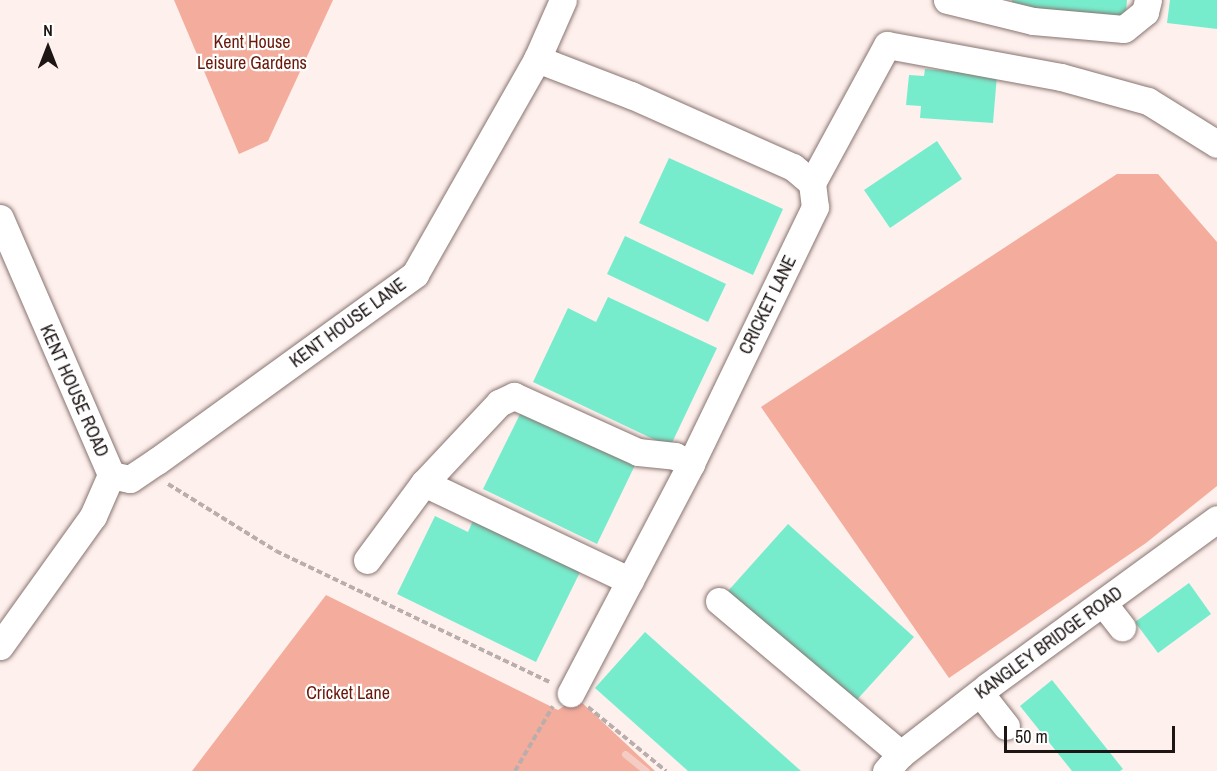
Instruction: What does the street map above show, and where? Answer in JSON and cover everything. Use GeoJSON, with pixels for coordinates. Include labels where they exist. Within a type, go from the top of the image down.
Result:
{"type":"FeatureCollection","features":[{"type":"Feature","properties":{"kind":"street","name":"KENT HOUSE LANE"},"geometry":{"type":"LineString","coordinates":[[111,475],[130,479],[415,274],[537,59],[563,0]]}},
{"type":"Feature","properties":{"kind":"street"},"geometry":{"type":"LineString","coordinates":[[947,0],[1033,21],[1124,29],[1145,12],[1148,0]]}},
{"type":"Feature","properties":{"kind":"street"},"geometry":{"type":"LineString","coordinates":[[537,59],[631,95],[772,158],[812,183],[887,45],[1061,77],[1148,102],[1217,144]]}},
{"type":"Feature","properties":{"kind":"street","name":"CRICKET LANE"},"geometry":{"type":"LineString","coordinates":[[571,693],[691,464],[815,207],[812,183]]}},
{"type":"Feature","properties":{"kind":"street","name":"KENT HOUSE ROAD"},"geometry":{"type":"LineString","coordinates":[[0,218],[111,475],[93,516],[0,646]]}},
{"type":"Feature","properties":{"kind":"street"},"geometry":{"type":"LineString","coordinates":[[367,560],[424,483],[500,403],[514,396],[638,452],[675,456],[691,464]]}},
{"type":"Feature","properties":{"kind":"street"},"geometry":{"type":"LineString","coordinates":[[424,483],[630,581]]}},
{"type":"Feature","properties":{"kind":"street","name":"KANGLEY BRIDGE ROAD"},"geometry":{"type":"LineString","coordinates":[[893,762],[980,693],[1217,519]]}},
{"type":"Feature","properties":{"kind":"street"},"geometry":{"type":"LineString","coordinates":[[719,601],[893,762]]}},
{"type":"Feature","properties":{"kind":"street"},"geometry":{"type":"LineString","coordinates":[[1103,603],[1122,627]]}},
{"type":"Feature","properties":{"kind":"street"},"geometry":{"type":"LineString","coordinates":[[980,693],[1006,726]]}},
{"type":"Feature","properties":{"kind":"path"},"geometry":{"type":"LineString","coordinates":[[157,461],[169,486],[276,551],[571,693],[666,771]]}},
{"type":"Feature","properties":{"kind":"path"},"geometry":{"type":"LineString","coordinates":[[515,771],[547,711],[571,693]]}},
{"type":"Feature","properties":{"kind":"green space","name":"Kent House Leisure Gardens"},"geometry":{"type":"Polygon","coordinates":[[[174,0],[333,0],[268,141],[239,154],[174,0]]]}},
{"type":"Feature","properties":{"kind":"green space"},"geometry":{"type":"Polygon","coordinates":[[[1117,174],[1158,174],[1217,242],[1217,486],[1146,543],[949,678],[761,407],[1117,174]]]}},
{"type":"Feature","properties":{"kind":"green space","name":"Cricket Lane"},"geometry":{"type":"Polygon","coordinates":[[[326,595],[558,710],[577,698],[655,771],[192,771],[326,595]]]}},
{"type":"Feature","properties":{"kind":"building"},"geometry":{"type":"Polygon","coordinates":[[[1012,0],[1127,0],[1125,23],[1011,11],[1012,0]]]}},
{"type":"Feature","properties":{"kind":"building"},"geometry":{"type":"Polygon","coordinates":[[[1170,0],[1217,0],[1217,29],[1167,23],[1170,0]]]}},
{"type":"Feature","properties":{"kind":"building"},"geometry":{"type":"Polygon","coordinates":[[[925,69],[997,75],[993,123],[920,118],[921,106],[906,105],[909,75],[924,76],[925,69]]]}},
{"type":"Feature","properties":{"kind":"building"},"geometry":{"type":"Polygon","coordinates":[[[937,141],[962,179],[890,228],[864,190],[937,141]]]}},
{"type":"Feature","properties":{"kind":"building"},"geometry":{"type":"Polygon","coordinates":[[[669,158],[783,209],[753,275],[639,223],[669,158]]]}},
{"type":"Feature","properties":{"kind":"building"},"geometry":{"type":"Polygon","coordinates":[[[625,236],[726,284],[708,322],[607,274],[625,236]]]}},
{"type":"Feature","properties":{"kind":"building"},"geometry":{"type":"Polygon","coordinates":[[[608,297],[717,348],[670,447],[533,382],[568,308],[596,322],[608,297]]]}},
{"type":"Feature","properties":{"kind":"building"},"geometry":{"type":"Polygon","coordinates":[[[524,406],[637,461],[597,544],[483,489],[524,406]]]}},
{"type":"Feature","properties":{"kind":"building"},"geometry":{"type":"Polygon","coordinates":[[[435,516],[468,532],[475,516],[582,568],[536,662],[397,594],[435,516]]]}},
{"type":"Feature","properties":{"kind":"building"},"geometry":{"type":"Polygon","coordinates":[[[788,524],[914,637],[854,703],[728,591],[788,524]]]}},
{"type":"Feature","properties":{"kind":"building"},"geometry":{"type":"Polygon","coordinates":[[[1189,583],[1211,614],[1158,653],[1135,622],[1189,583]]]}},
{"type":"Feature","properties":{"kind":"building"},"geometry":{"type":"Polygon","coordinates":[[[645,632],[801,771],[688,771],[595,688],[645,632]]]}},
{"type":"Feature","properties":{"kind":"building"},"geometry":{"type":"Polygon","coordinates":[[[1052,680],[1123,769],[1120,771],[1072,771],[1020,706],[1052,680]]]}},
{"type":"Feature","properties":{"kind":"waterway"},"geometry":{"type":"LineString","coordinates":[[625,754],[646,771]]}}]}
